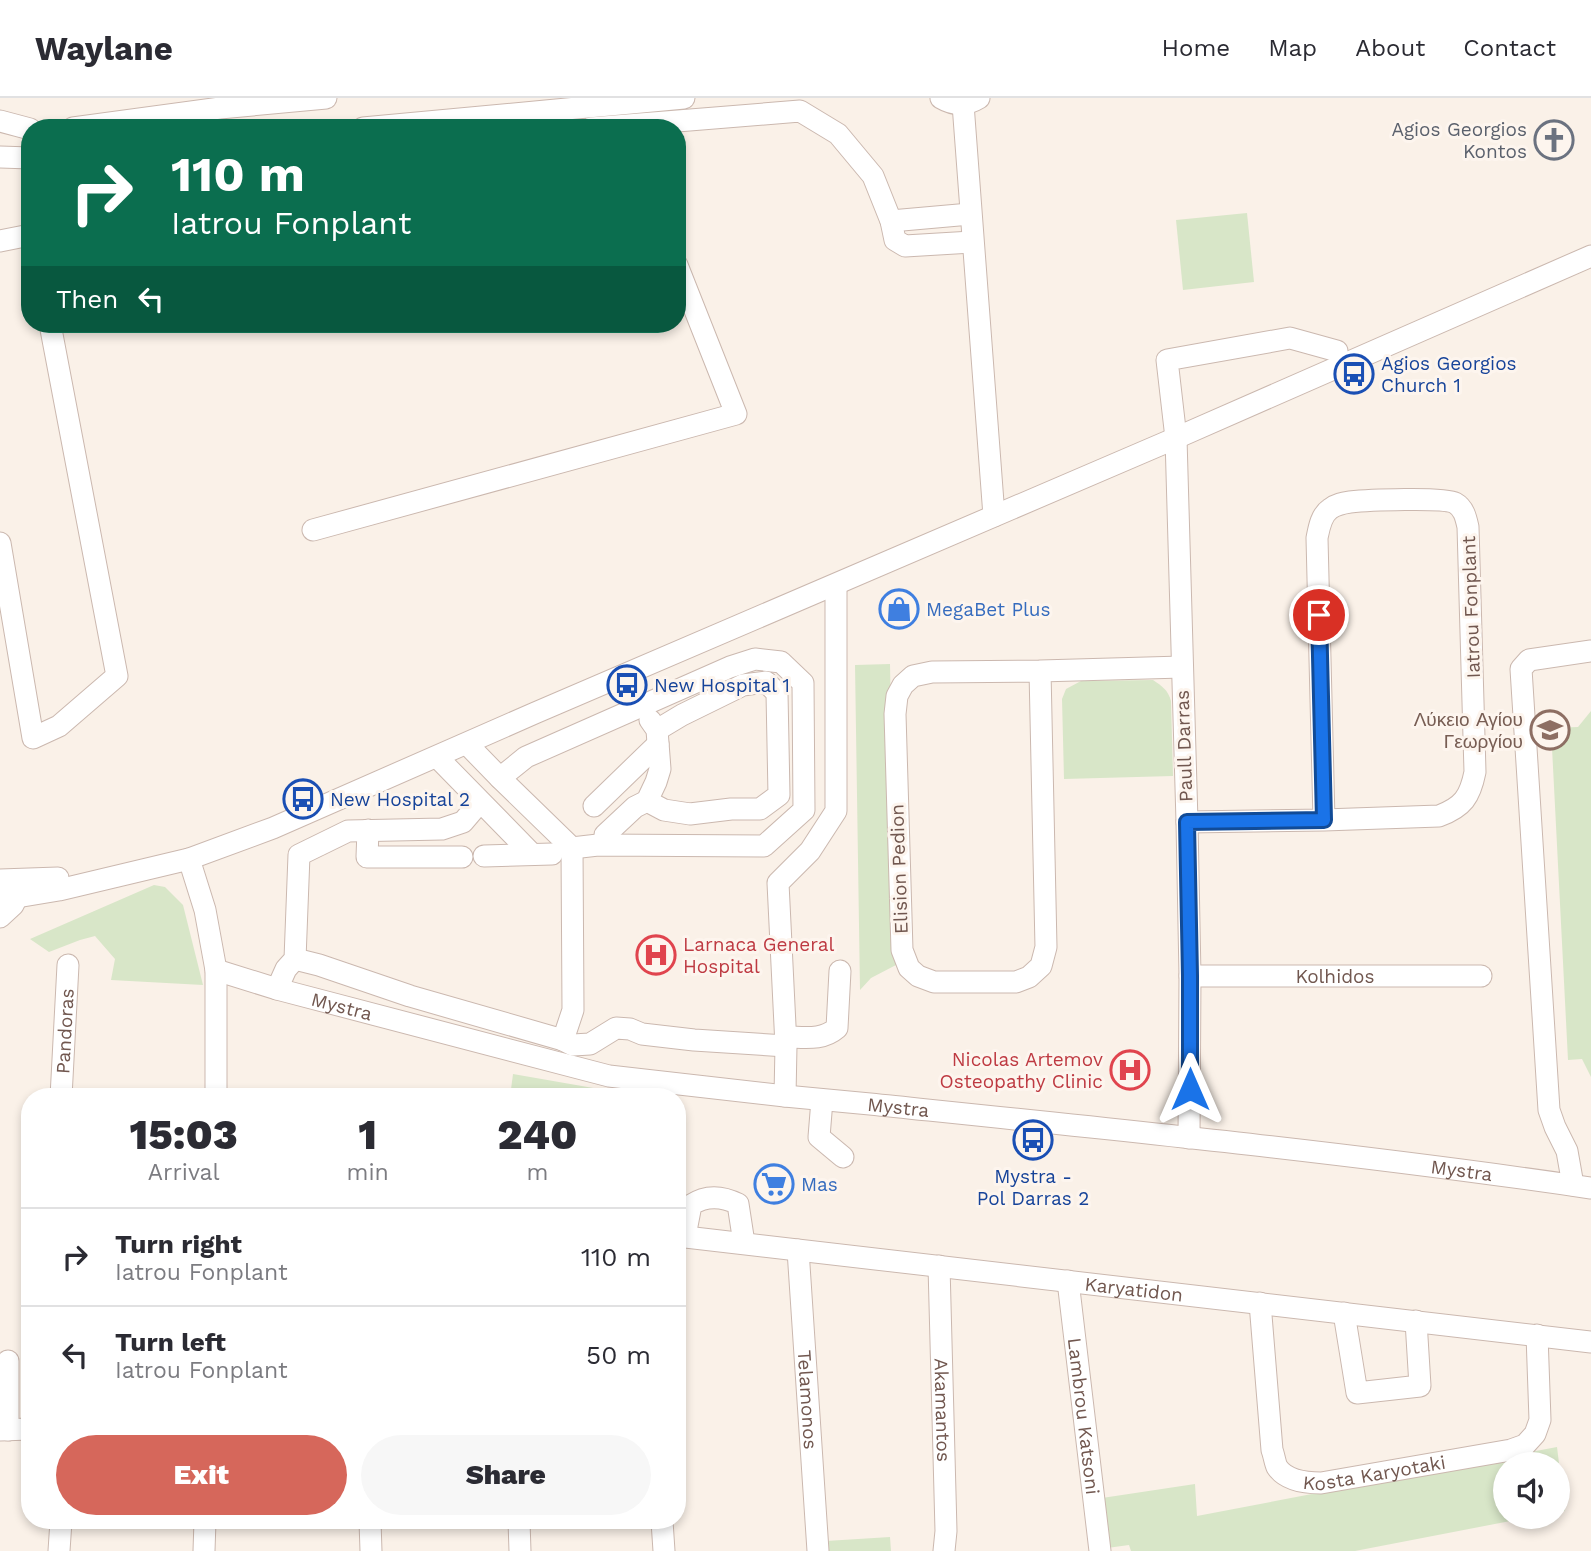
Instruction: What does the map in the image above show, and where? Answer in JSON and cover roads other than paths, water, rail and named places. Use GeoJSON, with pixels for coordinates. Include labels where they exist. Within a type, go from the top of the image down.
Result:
{"type":"FeatureCollection","features":[{"type":"Feature","properties":{"kind":"street"},"geometry":{"type":"LineString","coordinates":[[139,119],[326,98]]}},
{"type":"Feature","properties":{"kind":"street"},"geometry":{"type":"LineString","coordinates":[[433,119],[541,105],[684,98]]}},
{"type":"Feature","properties":{"kind":"street"},"geometry":{"type":"LineString","coordinates":[[941,98],[952,104],[971,101],[970,214],[994,516]]}},
{"type":"Feature","properties":{"kind":"street"},"geometry":{"type":"LineString","coordinates":[[686,122],[800,111],[838,134],[873,176],[891,221],[895,240],[905,246],[972,242]]}},
{"type":"Feature","properties":{"kind":"street"},"geometry":{"type":"LineString","coordinates":[[0,121],[21,127]]}},
{"type":"Feature","properties":{"kind":"street"},"geometry":{"type":"LineString","coordinates":[[0,157],[21,158]]}},
{"type":"Feature","properties":{"kind":"street"},"geometry":{"type":"LineString","coordinates":[[891,221],[970,214]]}},
{"type":"Feature","properties":{"kind":"street"},"geometry":{"type":"LineString","coordinates":[[940,217],[943,244]]}},
{"type":"Feature","properties":{"kind":"street"},"geometry":{"type":"LineString","coordinates":[[0,241],[21,237]]}},
{"type":"Feature","properties":{"kind":"street"},"geometry":{"type":"LineString","coordinates":[[0,917],[13,905],[9,898],[59,890],[189,859],[273,828],[1591,256]]}},
{"type":"Feature","properties":{"kind":"street"},"geometry":{"type":"LineString","coordinates":[[313,530],[736,414],[686,288]]}},
{"type":"Feature","properties":{"kind":"street"},"geometry":{"type":"LineString","coordinates":[[0,543],[33,738],[59,726],[117,676],[52,333]]}},
{"type":"Feature","properties":{"kind":"street","name":"Paull Darras"},"geometry":{"type":"LineString","coordinates":[[1189,1138],[1187,822],[1175,438],[1167,360],[1290,338],[1337,351]]}},
{"type":"Feature","properties":{"kind":"street","name":"Iatrou Fonplant"},"geometry":{"type":"LineString","coordinates":[[1187,822],[1324,820],[1439,816],[1453,811],[1465,800],[1475,772],[1468,527],[1464,513],[1456,503],[1433,499],[1352,501],[1337,504],[1327,510],[1320,524],[1317,538],[1324,820]]}},
{"type":"Feature","properties":{"kind":"street"},"geometry":{"type":"LineString","coordinates":[[778,883],[810,851],[836,811],[836,585]]}},
{"type":"Feature","properties":{"kind":"street"},"geometry":{"type":"LineString","coordinates":[[1582,1186],[1549,1110],[1521,669],[1529,660],[1591,651]]}},
{"type":"Feature","properties":{"kind":"street"},"geometry":{"type":"LineString","coordinates":[[484,856],[552,852],[598,845],[764,846],[804,810],[803,683],[781,662],[755,660],[730,667],[526,757],[500,778]]}},
{"type":"Feature","properties":{"kind":"street","name":"Elision Pedion"},"geometry":{"type":"LineString","coordinates":[[1040,671],[1046,947],[1041,966],[1030,977],[1016,982],[934,982],[918,976],[909,968],[902,950],[895,714],[897,696],[903,685],[913,676],[932,672],[1182,667]]}},
{"type":"Feature","properties":{"kind":"street"},"geometry":{"type":"LineString","coordinates":[[594,806],[657,737],[682,715],[743,685],[766,682],[777,693],[779,795],[760,809],[690,814],[664,810],[647,801]]}},
{"type":"Feature","properties":{"kind":"street"},"geometry":{"type":"LineString","coordinates":[[605,835],[635,807],[647,801],[660,769],[657,737],[640,708]]}},
{"type":"Feature","properties":{"kind":"street"},"geometry":{"type":"LineString","coordinates":[[467,744],[500,778],[552,852],[573,1010],[563,1040]]}},
{"type":"Feature","properties":{"kind":"street"},"geometry":{"type":"LineString","coordinates":[[437,757],[480,802],[552,852]]}},
{"type":"Feature","properties":{"kind":"street"},"geometry":{"type":"LineString","coordinates":[[277,989],[286,969],[295,959],[299,855],[348,831],[442,829],[463,822],[480,802]]}},
{"type":"Feature","properties":{"kind":"street"},"geometry":{"type":"LineString","coordinates":[[368,830],[368,857],[462,857]]}},
{"type":"Feature","properties":{"kind":"street"},"geometry":{"type":"LineString","coordinates":[[764,846],[773,862],[778,883],[786,1041],[785,1096]]}},
{"type":"Feature","properties":{"kind":"street"},"geometry":{"type":"LineString","coordinates":[[189,859],[205,910],[216,970],[216,1088]]}},
{"type":"Feature","properties":{"kind":"street"},"geometry":{"type":"LineString","coordinates":[[0,880],[113,876]]}},
{"type":"Feature","properties":{"kind":"street"},"geometry":{"type":"LineString","coordinates":[[295,959],[573,1045],[590,1044],[616,1028],[694,1040],[786,1041],[821,1037],[831,1034],[837,1028],[840,971]]}},
{"type":"Feature","properties":{"kind":"street","name":"Pandoras"},"geometry":{"type":"LineString","coordinates":[[61,1088],[68,965]]}},
{"type":"Feature","properties":{"kind":"street","name":"Mystra"},"geometry":{"type":"LineString","coordinates":[[216,970],[277,989],[609,1076],[1189,1138],[1582,1186]]}},
{"type":"Feature","properties":{"kind":"street","name":"Kolhidos"},"geometry":{"type":"LineString","coordinates":[[1190,976],[1481,975]]}},
{"type":"Feature","properties":{"kind":"street"},"geometry":{"type":"LineString","coordinates":[[822,1100],[820,1138],[843,1157]]}},
{"type":"Feature","properties":{"kind":"street"},"geometry":{"type":"LineString","coordinates":[[686,1220],[691,1205],[696,1201],[714,1196],[735,1202],[738,1205],[744,1243]]}},
{"type":"Feature","properties":{"kind":"street","name":"Karyatidon"},"geometry":{"type":"LineString","coordinates":[[686,1237],[1591,1342]]}},
{"type":"Feature","properties":{"kind":"street","name":"Telamonos"},"geometry":{"type":"LineString","coordinates":[[798,1250],[818,1551]]}},
{"type":"Feature","properties":{"kind":"street","name":"Akamantos"},"geometry":{"type":"LineString","coordinates":[[939,1266],[946,1541],[944,1551]]}},
{"type":"Feature","properties":{"kind":"street","name":"Lambrou Katsoni"},"geometry":{"type":"LineString","coordinates":[[1068,1281],[1100,1551]]}},
{"type":"Feature","properties":{"kind":"street","name":"Kosta Karyotaki"},"geometry":{"type":"LineString","coordinates":[[1259,1303],[1272,1450],[1277,1467],[1289,1477],[1305,1483],[1335,1481],[1511,1450],[1525,1445],[1535,1434],[1540,1420],[1537,1335]]}},
{"type":"Feature","properties":{"kind":"street"},"geometry":{"type":"LineString","coordinates":[[1344,1313],[1357,1393],[1420,1385],[1416,1321]]}},
{"type":"Feature","properties":{"kind":"street"},"geometry":{"type":"LineString","coordinates":[[4,1430],[8,1361]]}},
{"type":"Feature","properties":{"kind":"street"},"geometry":{"type":"LineString","coordinates":[[59,1551],[60,1529]]}},
{"type":"Feature","properties":{"kind":"street"},"geometry":{"type":"LineString","coordinates":[[204,1551],[205,1529]]}},
{"type":"Feature","properties":{"kind":"street"},"geometry":{"type":"LineString","coordinates":[[370,1529],[371,1551]]}},
{"type":"Feature","properties":{"kind":"street"},"geometry":{"type":"LineString","coordinates":[[519,1529],[520,1551]]}},
{"type":"Feature","properties":{"kind":"street"},"geometry":{"type":"LineString","coordinates":[[663,1529],[664,1551]]}},
{"type":"Feature","properties":{"kind":"place","name":"Agios Georgios Kontos"},"geometry":{"type":"Point","coordinates":[1554,140]}},
{"type":"Feature","properties":{"kind":"place","name":"Agios Georgios Church 1"},"geometry":{"type":"Point","coordinates":[1354,374]}},
{"type":"Feature","properties":{"kind":"place","name":"MegaBet Plus"},"geometry":{"type":"Point","coordinates":[899,609]}},
{"type":"Feature","properties":{"kind":"place","name":"New Hospital 1"},"geometry":{"type":"Point","coordinates":[627,685]}},
{"type":"Feature","properties":{"kind":"place","name":"Λύκειο Αγίου Γεωργίου"},"geometry":{"type":"Point","coordinates":[1550,730]}},
{"type":"Feature","properties":{"kind":"place","name":"New Hospital 2"},"geometry":{"type":"Point","coordinates":[303,799]}},
{"type":"Feature","properties":{"kind":"place","name":"Larnaca General Hospital"},"geometry":{"type":"Point","coordinates":[656,955]}},
{"type":"Feature","properties":{"kind":"place","name":"Nicolas Artemov Osteopathy Clinic"},"geometry":{"type":"Point","coordinates":[1130,1070]}},
{"type":"Feature","properties":{"kind":"place","name":"Mystra - Pol Darras 2"},"geometry":{"type":"Point","coordinates":[1033,1140]}},
{"type":"Feature","properties":{"kind":"place","name":"Mas"},"geometry":{"type":"Point","coordinates":[774,1184]}}]}
